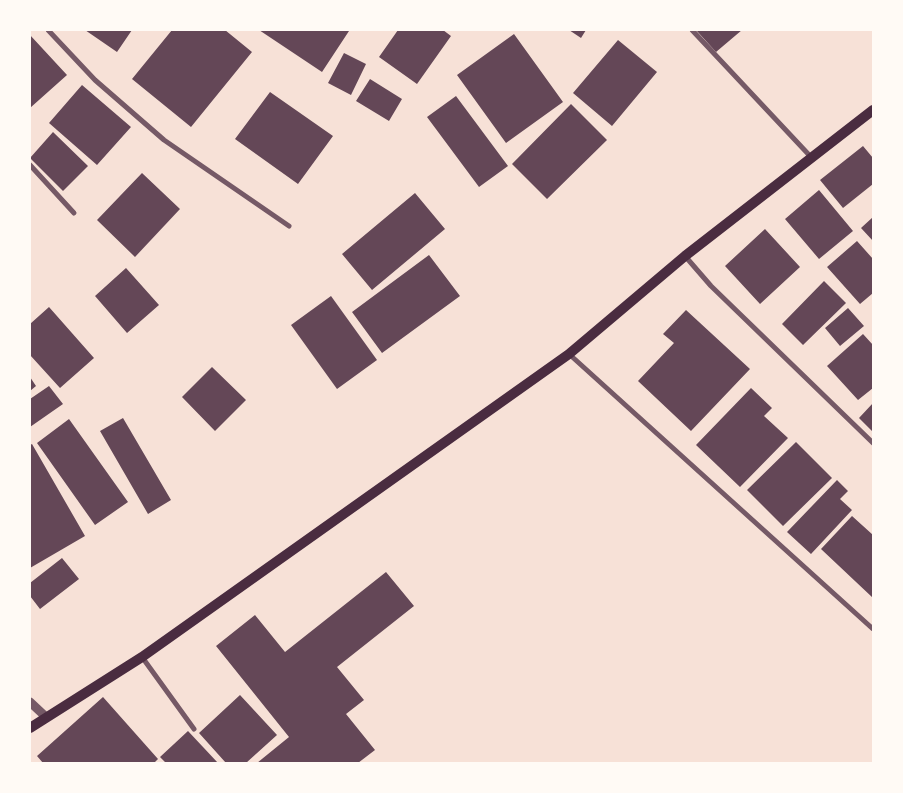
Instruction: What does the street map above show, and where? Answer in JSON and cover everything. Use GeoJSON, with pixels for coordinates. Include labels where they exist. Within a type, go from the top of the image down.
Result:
{"type":"FeatureCollection","features":[{"type":"Feature","properties":{"kind":"main road"},"geometry":{"type":"LineString","coordinates":[[30,728],[142,657],[569,354],[685,256],[873,110]]}},
{"type":"Feature","properties":{"kind":"street"},"geometry":{"type":"LineString","coordinates":[[48,30],[95,80],[164,140],[289,226]]}},
{"type":"Feature","properties":{"kind":"street"},"geometry":{"type":"LineString","coordinates":[[692,30],[811,157]]}},
{"type":"Feature","properties":{"kind":"street"},"geometry":{"type":"LineString","coordinates":[[30,165],[74,212]]}},
{"type":"Feature","properties":{"kind":"street"},"geometry":{"type":"LineString","coordinates":[[685,256],[711,286],[873,443]]}},
{"type":"Feature","properties":{"kind":"street"},"geometry":{"type":"LineString","coordinates":[[569,354],[873,629]]}},
{"type":"Feature","properties":{"kind":"street"},"geometry":{"type":"LineString","coordinates":[[142,657],[194,729]]}},
{"type":"Feature","properties":{"kind":"street"},"geometry":{"type":"LineString","coordinates":[[32,703],[46,717]]}},
{"type":"Feature","properties":{"kind":"building"},"geometry":{"type":"Polygon","coordinates":[[[85,30],[132,30],[117,52],[85,30]]]}},
{"type":"Feature","properties":{"kind":"building"},"geometry":{"type":"Polygon","coordinates":[[[172,30],[225,30],[252,52],[191,127],[132,79],[172,30]]]}},
{"type":"Feature","properties":{"kind":"building"},"geometry":{"type":"Polygon","coordinates":[[[259,30],[347,30],[349,31],[322,72],[259,30]]]}},
{"type":"Feature","properties":{"kind":"building"},"geometry":{"type":"Polygon","coordinates":[[[398,30],[443,30],[451,36],[417,84],[379,57],[398,30]]]}},
{"type":"Feature","properties":{"kind":"building"},"geometry":{"type":"Polygon","coordinates":[[[569,30],[586,30],[581,38],[569,30]]]}},
{"type":"Feature","properties":{"kind":"building"},"geometry":{"type":"Polygon","coordinates":[[[696,30],[742,30],[716,52],[696,30]]]}},
{"type":"Feature","properties":{"kind":"building"},"geometry":{"type":"Polygon","coordinates":[[[514,34],[563,102],[506,143],[457,75],[514,34]]]}},
{"type":"Feature","properties":{"kind":"building"},"geometry":{"type":"Polygon","coordinates":[[[30,35],[67,75],[30,108],[30,35]]]}},
{"type":"Feature","properties":{"kind":"building"},"geometry":{"type":"Polygon","coordinates":[[[618,40],[657,72],[612,126],[573,93],[618,40]]]}},
{"type":"Feature","properties":{"kind":"building"},"geometry":{"type":"Polygon","coordinates":[[[344,53],[366,64],[351,95],[328,83],[344,53]]]}},
{"type":"Feature","properties":{"kind":"building"},"geometry":{"type":"Polygon","coordinates":[[[370,79],[402,99],[389,121],[356,101],[370,79]]]}},
{"type":"Feature","properties":{"kind":"building"},"geometry":{"type":"Polygon","coordinates":[[[82,85],[131,127],[97,165],[49,123],[82,85]]]}},
{"type":"Feature","properties":{"kind":"building"},"geometry":{"type":"Polygon","coordinates":[[[270,92],[333,136],[298,184],[235,139],[270,92]]]}},
{"type":"Feature","properties":{"kind":"building"},"geometry":{"type":"Polygon","coordinates":[[[456,96],[508,166],[479,187],[427,117],[456,96]]]}},
{"type":"Feature","properties":{"kind":"building"},"geometry":{"type":"Polygon","coordinates":[[[571,104],[607,140],[547,199],[512,164],[571,104]]]}},
{"type":"Feature","properties":{"kind":"building"},"geometry":{"type":"Polygon","coordinates":[[[53,132],[88,166],[63,191],[30,158],[53,132]]]}},
{"type":"Feature","properties":{"kind":"building"},"geometry":{"type":"Polygon","coordinates":[[[863,146],[873,158],[873,184],[843,208],[820,180],[863,146]]]}},
{"type":"Feature","properties":{"kind":"building"},"geometry":{"type":"Polygon","coordinates":[[[142,173],[180,209],[135,257],[97,220],[142,173]]]}},
{"type":"Feature","properties":{"kind":"building"},"geometry":{"type":"Polygon","coordinates":[[[819,190],[853,231],[819,259],[785,219],[819,190]]]}},
{"type":"Feature","properties":{"kind":"building"},"geometry":{"type":"Polygon","coordinates":[[[415,193],[445,229],[372,290],[342,254],[415,193]]]}},
{"type":"Feature","properties":{"kind":"building"},"geometry":{"type":"Polygon","coordinates":[[[873,217],[873,241],[861,228],[873,217]]]}},
{"type":"Feature","properties":{"kind":"building"},"geometry":{"type":"Polygon","coordinates":[[[765,229],[800,267],[760,304],[725,266],[765,229]]]}},
{"type":"Feature","properties":{"kind":"building"},"geometry":{"type":"Polygon","coordinates":[[[857,241],[873,259],[873,293],[860,304],[827,267],[857,241]]]}},
{"type":"Feature","properties":{"kind":"building"},"geometry":{"type":"Polygon","coordinates":[[[429,255],[460,296],[382,353],[352,312],[429,255]]]}},
{"type":"Feature","properties":{"kind":"building"},"geometry":{"type":"Polygon","coordinates":[[[126,268],[159,305],[127,333],[95,296],[126,268]]]}},
{"type":"Feature","properties":{"kind":"building"},"geometry":{"type":"Polygon","coordinates":[[[824,281],[846,303],[803,345],[782,324],[824,281]]]}},
{"type":"Feature","properties":{"kind":"building"},"geometry":{"type":"Polygon","coordinates":[[[331,296],[377,360],[337,389],[291,325],[331,296]]]}},
{"type":"Feature","properties":{"kind":"building"},"geometry":{"type":"Polygon","coordinates":[[[49,307],[94,358],[60,388],[30,355],[30,324],[49,307]]]}},
{"type":"Feature","properties":{"kind":"building"},"geometry":{"type":"Polygon","coordinates":[[[848,308],[864,326],[840,346],[825,328],[848,308]]]}},
{"type":"Feature","properties":{"kind":"building"},"geometry":{"type":"Polygon","coordinates":[[[686,310],[750,369],[691,431],[638,381],[674,343],[663,334],[686,310]]]}},
{"type":"Feature","properties":{"kind":"building"},"geometry":{"type":"Polygon","coordinates":[[[863,334],[873,345],[873,388],[858,400],[827,366],[863,334]]]}},
{"type":"Feature","properties":{"kind":"building"},"geometry":{"type":"Polygon","coordinates":[[[212,367],[246,400],[215,431],[182,397],[212,367]]]}},
{"type":"Feature","properties":{"kind":"building"},"geometry":{"type":"Polygon","coordinates":[[[30,377],[36,386],[30,391],[30,377]]]}},
{"type":"Feature","properties":{"kind":"building"},"geometry":{"type":"Polygon","coordinates":[[[49,386],[63,404],[30,427],[30,399],[49,386]]]}},
{"type":"Feature","properties":{"kind":"building"},"geometry":{"type":"Polygon","coordinates":[[[751,388],[772,408],[764,416],[788,438],[740,487],[696,445],[751,388]]]}},
{"type":"Feature","properties":{"kind":"building"},"geometry":{"type":"Polygon","coordinates":[[[873,403],[873,432],[859,418],[873,403]]]}},
{"type":"Feature","properties":{"kind":"building"},"geometry":{"type":"Polygon","coordinates":[[[123,418],[171,500],[148,514],[100,431],[123,418]]]}},
{"type":"Feature","properties":{"kind":"building"},"geometry":{"type":"Polygon","coordinates":[[[69,419],[128,502],[95,525],[37,443],[69,419]]]}},
{"type":"Feature","properties":{"kind":"building"},"geometry":{"type":"Polygon","coordinates":[[[796,442],[832,478],[783,526],[747,490],[796,442]]]}},
{"type":"Feature","properties":{"kind":"building"},"geometry":{"type":"Polygon","coordinates":[[[32,444],[85,536],[30,568],[30,445],[32,444]]]}},
{"type":"Feature","properties":{"kind":"building"},"geometry":{"type":"Polygon","coordinates":[[[837,480],[848,491],[840,499],[852,510],[811,554],[787,532],[837,480]]]}},
{"type":"Feature","properties":{"kind":"building"},"geometry":{"type":"Polygon","coordinates":[[[852,516],[873,535],[873,598],[821,549],[852,516]]]}},
{"type":"Feature","properties":{"kind":"building"},"geometry":{"type":"Polygon","coordinates":[[[62,558],[79,579],[40,609],[30,596],[30,583],[62,558]]]}},
{"type":"Feature","properties":{"kind":"building"},"geometry":{"type":"Polygon","coordinates":[[[386,572],[414,606],[337,667],[364,700],[346,714],[375,750],[358,763],[257,763],[289,737],[216,646],[255,615],[285,652],[386,572]]]}},
{"type":"Feature","properties":{"kind":"building"},"geometry":{"type":"Polygon","coordinates":[[[240,695],[277,735],[246,763],[226,763],[199,733],[240,695]]]}},
{"type":"Feature","properties":{"kind":"building"},"geometry":{"type":"Polygon","coordinates":[[[103,697],[158,759],[154,763],[43,763],[37,756],[103,697]]]}},
{"type":"Feature","properties":{"kind":"building"},"geometry":{"type":"Polygon","coordinates":[[[188,731],[218,763],[166,763],[160,757],[188,731]]]}}]}
